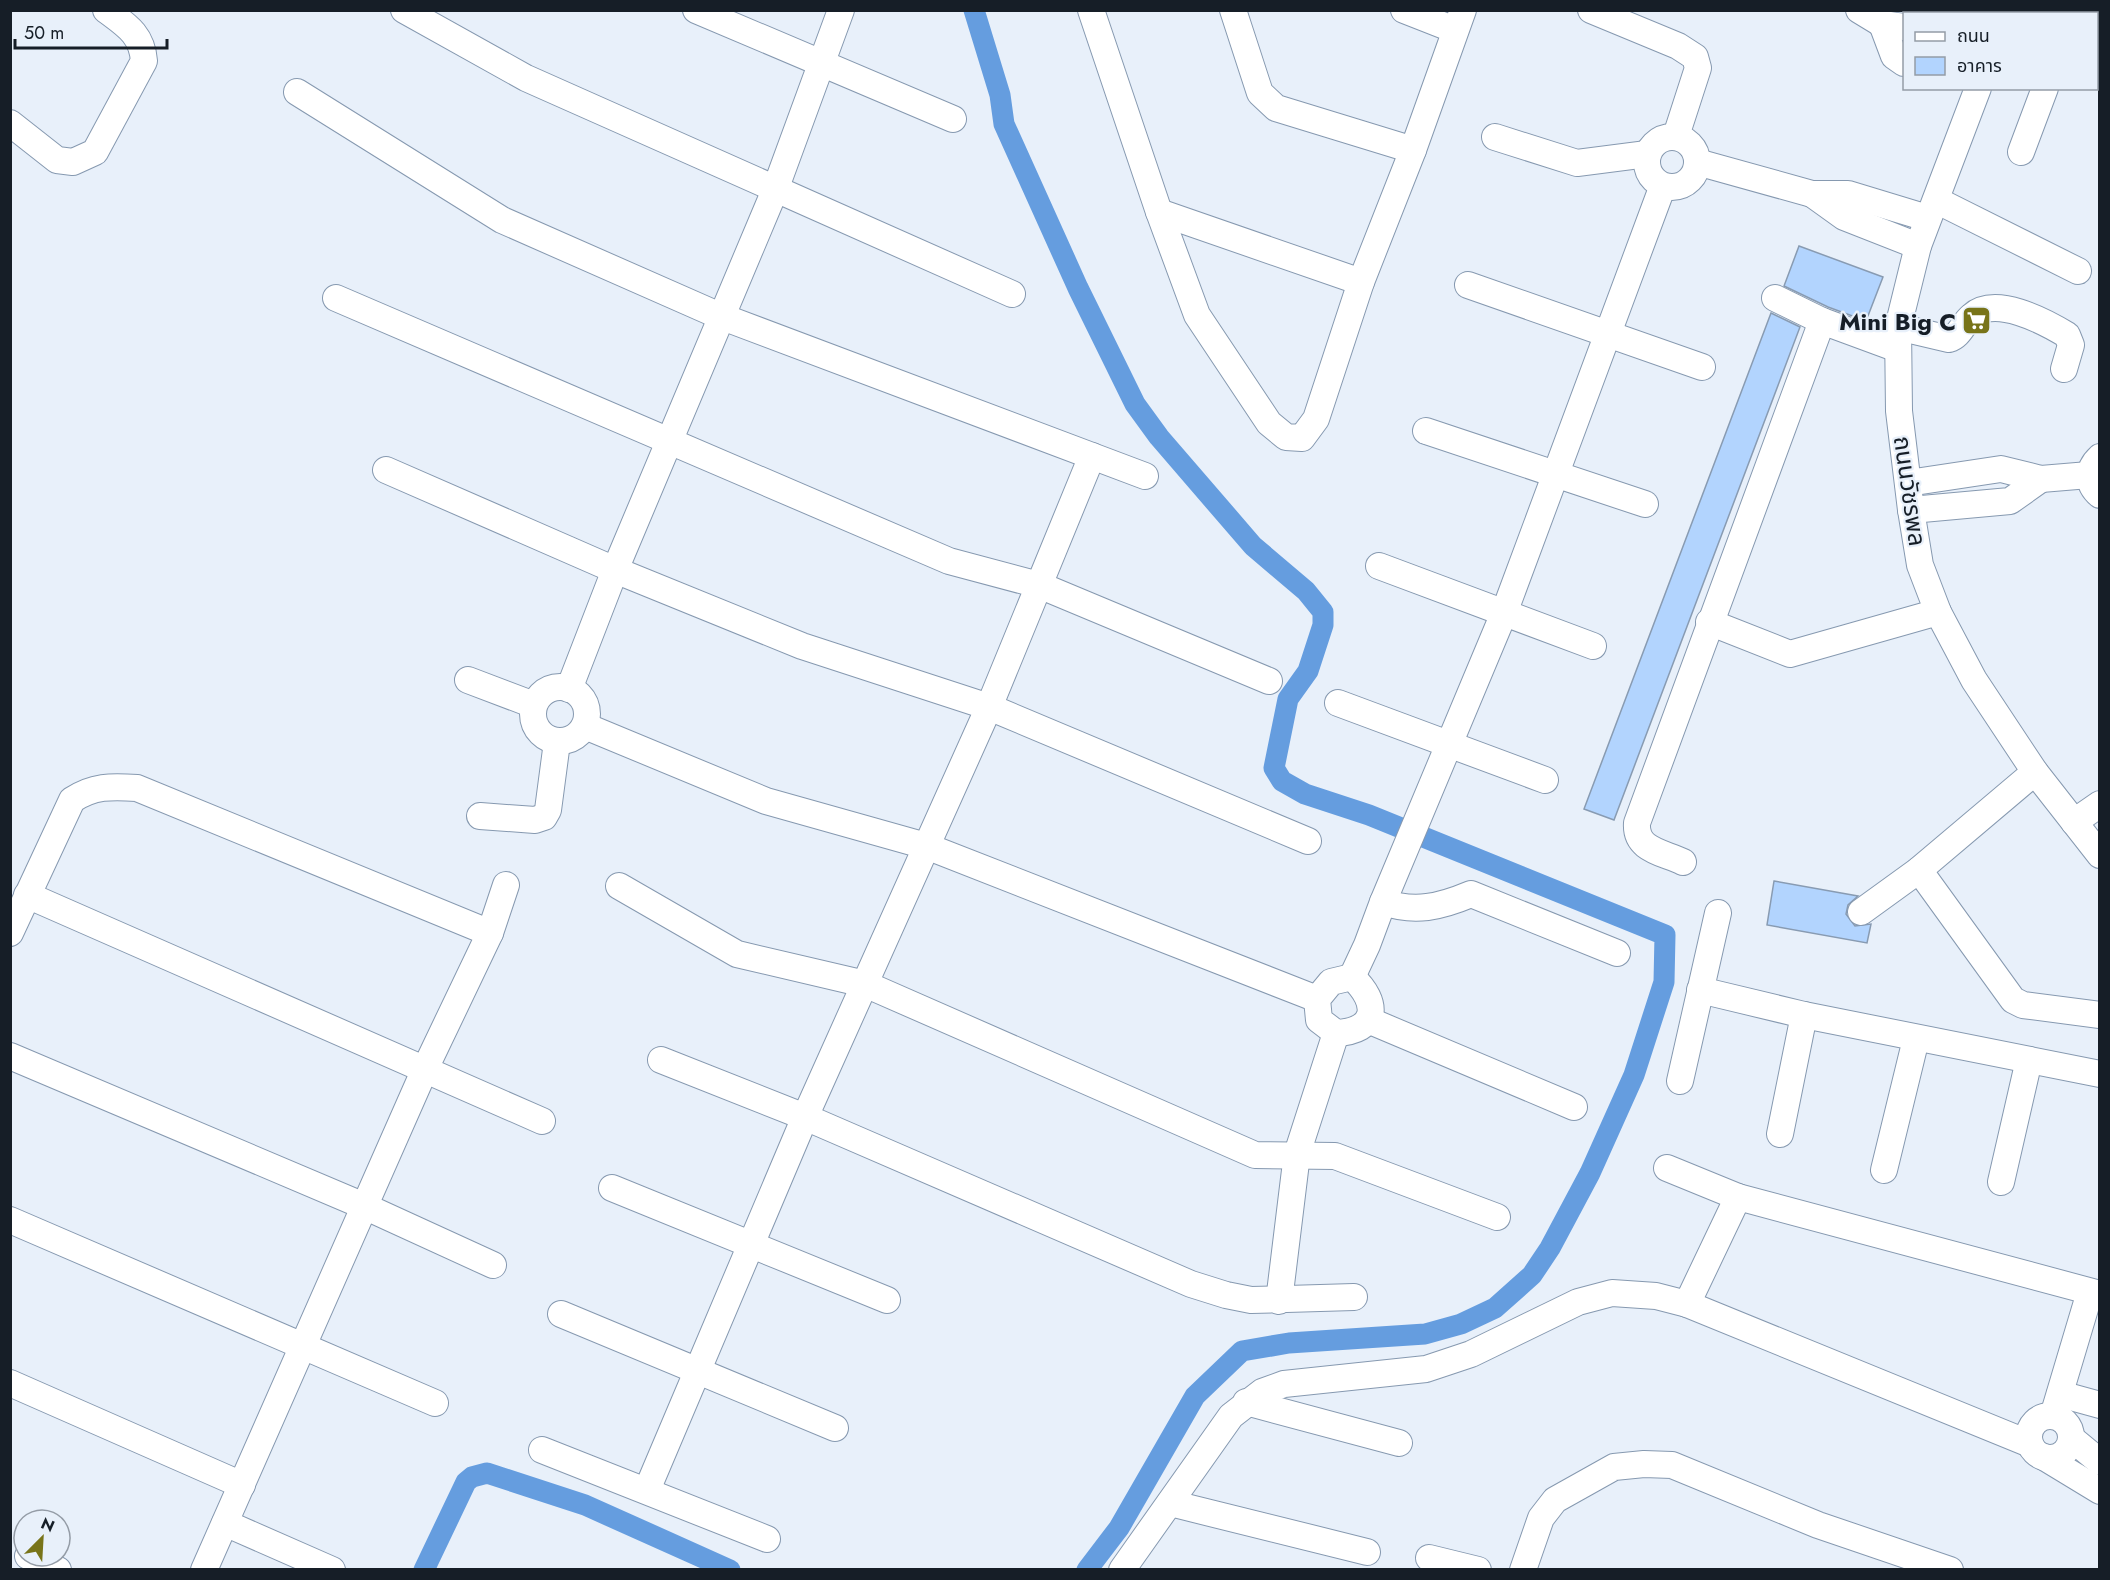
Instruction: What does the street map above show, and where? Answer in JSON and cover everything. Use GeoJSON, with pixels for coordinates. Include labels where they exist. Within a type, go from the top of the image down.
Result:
{"type":"FeatureCollection","features":[{"type":"Feature","properties":{"kind":"street"},"geometry":{"type":"LineString","coordinates":[[10,123],[57,160],[73,162],[95,152],[144,61],[143,45],[126,25],[105,10]]}},
{"type":"Feature","properties":{"kind":"street"},"geometry":{"type":"LineString","coordinates":[[404,10],[526,78],[1012,294]]}},
{"type":"Feature","properties":{"kind":"street"},"geometry":{"type":"LineString","coordinates":[[696,10],[952,119]]}},
{"type":"Feature","properties":{"kind":"street"},"geometry":{"type":"LineString","coordinates":[[569,689],[615,570],[775,190],[841,10]]}},
{"type":"Feature","properties":{"kind":"street"},"geometry":{"type":"LineString","coordinates":[[1091,10],[1159,212],[1197,315],[1269,423],[1286,438],[1302,438],[1316,419],[1361,282],[1413,150],[1459,20],[1404,10]]}},
{"type":"Feature","properties":{"kind":"street"},"geometry":{"type":"LineString","coordinates":[[1233,10],[1260,93],[1276,108],[1413,150]]}},
{"type":"Feature","properties":{"kind":"street"},"geometry":{"type":"LineString","coordinates":[[1590,10],[1678,46],[1695,57],[1698,68],[1676,136]]}},
{"type":"Feature","properties":{"kind":"street"},"geometry":{"type":"LineString","coordinates":[[1859,10],[1893,26],[1893,57],[1903,62]]}},
{"type":"Feature","properties":{"kind":"street"},"geometry":{"type":"LineString","coordinates":[[2021,152],[2044,90]]}},
{"type":"Feature","properties":{"kind":"street","name":"ถนนวัชรพล"},"geometry":{"type":"LineString","coordinates":[[1970,91],[1918,246],[1898,338],[1899,411],[1920,565],[1938,612],[1974,680],[2035,772],[2100,855]]}},
{"type":"Feature","properties":{"kind":"street"},"geometry":{"type":"LineString","coordinates":[[297,92],[502,220],[720,316],[1145,476]]}},
{"type":"Feature","properties":{"kind":"street"},"geometry":{"type":"LineString","coordinates":[[1676,136],[1693,147],[1698,162],[1693,178],[1681,188],[1662,188],[1649,175],[1647,154],[1654,143],[1664,137],[1676,136]]}},
{"type":"Feature","properties":{"kind":"street"},"geometry":{"type":"LineString","coordinates":[[1495,137],[1577,163],[1647,154]]}},
{"type":"Feature","properties":{"kind":"street"},"geometry":{"type":"LineString","coordinates":[[1698,162],[1812,194],[1848,194],[1932,209],[2078,272]]}},
{"type":"Feature","properties":{"kind":"street"},"geometry":{"type":"LineString","coordinates":[[1352,977],[1504,613],[1662,188]]}},
{"type":"Feature","properties":{"kind":"street"},"geometry":{"type":"LineString","coordinates":[[1812,194],[1844,217],[1918,246]]}},
{"type":"Feature","properties":{"kind":"street"},"geometry":{"type":"LineString","coordinates":[[1159,212],[1361,282]]}},
{"type":"Feature","properties":{"kind":"street"},"geometry":{"type":"LineString","coordinates":[[1468,285],[1702,367]]}},
{"type":"Feature","properties":{"kind":"street"},"geometry":{"type":"LineString","coordinates":[[336,298],[949,561],[1039,585],[1269,681]]}},
{"type":"Feature","properties":{"kind":"street"},"geometry":{"type":"LineString","coordinates":[[1775,298],[1822,321],[1898,338],[1949,339],[1955,337],[1971,316],[1985,307],[2004,307],[2067,335],[2071,345],[2064,369]]}},
{"type":"Feature","properties":{"kind":"street"},"geometry":{"type":"LineString","coordinates":[[1683,862],[1642,844],[1636,835],[1637,823],[1709,621],[1822,321]]}},
{"type":"Feature","properties":{"kind":"street"},"geometry":{"type":"LineString","coordinates":[[1426,431],[1645,504]]}},
{"type":"Feature","properties":{"kind":"street"},"geometry":{"type":"LineString","coordinates":[[647,1490],[805,1117],[989,707],[1092,456]]}},
{"type":"Feature","properties":{"kind":"street"},"geometry":{"type":"LineString","coordinates":[[1908,483],[2001,469],[2041,479],[2096,476]]}},
{"type":"Feature","properties":{"kind":"street"},"geometry":{"type":"LineString","coordinates":[[386,470],[615,570],[802,646],[989,707],[1308,842]]}},
{"type":"Feature","properties":{"kind":"street"},"geometry":{"type":"LineString","coordinates":[[1911,510],[2010,501],[2041,479]]}},
{"type":"Feature","properties":{"kind":"street"},"geometry":{"type":"LineString","coordinates":[[1379,566],[1593,646]]}},
{"type":"Feature","properties":{"kind":"street"},"geometry":{"type":"LineString","coordinates":[[1709,621],[1790,654],[1938,612]]}},
{"type":"Feature","properties":{"kind":"street"},"geometry":{"type":"LineString","coordinates":[[468,680],[534,705]]}},
{"type":"Feature","properties":{"kind":"street"},"geometry":{"type":"LineString","coordinates":[[569,689],[575,692],[585,704],[587,711],[585,726],[573,738],[557,742],[549,740],[537,729],[533,721],[534,705],[548,690],[569,689]]}},
{"type":"Feature","properties":{"kind":"street"},"geometry":{"type":"LineString","coordinates":[[1338,703],[1545,780]]}},
{"type":"Feature","properties":{"kind":"street"},"geometry":{"type":"LineString","coordinates":[[585,726],[766,801],[926,846],[1317,999]]}},
{"type":"Feature","properties":{"kind":"street"},"geometry":{"type":"LineString","coordinates":[[480,816],[535,820],[544,817],[548,810],[557,742]]}},
{"type":"Feature","properties":{"kind":"street"},"geometry":{"type":"LineString","coordinates":[[1861,912],[1918,870],[2035,772]]}},
{"type":"Feature","properties":{"kind":"street"},"geometry":{"type":"LineString","coordinates":[[10,933],[72,800],[87,790],[110,785],[137,788],[148,792],[490,933]]}},
{"type":"Feature","properties":{"kind":"street"},"geometry":{"type":"LineString","coordinates":[[2074,822],[2100,804]]}},
{"type":"Feature","properties":{"kind":"street"},"geometry":{"type":"LineString","coordinates":[[1918,870],[2013,1000],[2023,1005],[2100,1015]]}},
{"type":"Feature","properties":{"kind":"street"},"geometry":{"type":"LineString","coordinates":[[204,1569],[425,1069],[490,933],[506,885]]}},
{"type":"Feature","properties":{"kind":"street"},"geometry":{"type":"LineString","coordinates":[[619,886],[738,954],[865,984],[1255,1155],[1335,1156],[1497,1217]]}},
{"type":"Feature","properties":{"kind":"street"},"geometry":{"type":"LineString","coordinates":[[1383,902],[1402,909],[1431,909],[1471,894],[1617,953]]}},
{"type":"Feature","properties":{"kind":"street"},"geometry":{"type":"LineString","coordinates":[[27,895],[542,1121]]}},
{"type":"Feature","properties":{"kind":"street"},"geometry":{"type":"LineString","coordinates":[[1680,1081],[1718,913]]}},
{"type":"Feature","properties":{"kind":"street"},"geometry":{"type":"LineString","coordinates":[[1352,977],[1365,990],[1371,1005],[1368,1020],[1354,1033],[1336,1033],[1319,1020],[1317,999],[1331,982],[1352,977]]}},
{"type":"Feature","properties":{"kind":"street"},"geometry":{"type":"LineString","coordinates":[[1700,990],[1916,1039],[2100,1074]]}},
{"type":"Feature","properties":{"kind":"street"},"geometry":{"type":"LineString","coordinates":[[1779,1134],[1804,1015]]}},
{"type":"Feature","properties":{"kind":"street"},"geometry":{"type":"LineString","coordinates":[[1368,1020],[1574,1107]]}},
{"type":"Feature","properties":{"kind":"street"},"geometry":{"type":"LineString","coordinates":[[1279,1301],[1298,1154],[1336,1033]]}},
{"type":"Feature","properties":{"kind":"street"},"geometry":{"type":"LineString","coordinates":[[1884,1170],[1916,1039]]}},
{"type":"Feature","properties":{"kind":"street"},"geometry":{"type":"LineString","coordinates":[[10,1056],[364,1206],[493,1264]]}},
{"type":"Feature","properties":{"kind":"street"},"geometry":{"type":"LineString","coordinates":[[661,1060],[805,1117],[1191,1284],[1226,1295],[1279,1301],[1354,1297]]}},
{"type":"Feature","properties":{"kind":"street"},"geometry":{"type":"LineString","coordinates":[[2001,1182],[2029,1060]]}},
{"type":"Feature","properties":{"kind":"street"},"geometry":{"type":"LineString","coordinates":[[1667,1168],[1738,1197],[1853,1226],[2095,1293],[2056,1405],[2033,1424],[2029,1437],[2037,1450],[2062,1454],[2071,1438]]}},
{"type":"Feature","properties":{"kind":"street"},"geometry":{"type":"LineString","coordinates":[[612,1188],[887,1300]]}},
{"type":"Feature","properties":{"kind":"street"},"geometry":{"type":"LineString","coordinates":[[1687,1304],[1738,1197]]}},
{"type":"Feature","properties":{"kind":"street"},"geometry":{"type":"LineString","coordinates":[[10,1220],[303,1344],[435,1403]]}},
{"type":"Feature","properties":{"kind":"street"},"geometry":{"type":"LineString","coordinates":[[1122,1569],[1231,1416],[1246,1402],[1262,1392],[1284,1384],[1426,1369],[1471,1354],[1578,1302],[1611,1293],[1656,1296],[1687,1304],[2037,1450],[2100,1491]]}},
{"type":"Feature","properties":{"kind":"street"},"geometry":{"type":"LineString","coordinates":[[561,1314],[835,1428]]}},
{"type":"Feature","properties":{"kind":"street"},"geometry":{"type":"LineString","coordinates":[[10,1383],[242,1485]]}},
{"type":"Feature","properties":{"kind":"street"},"geometry":{"type":"LineString","coordinates":[[1246,1402],[1399,1443]]}},
{"type":"Feature","properties":{"kind":"street"},"geometry":{"type":"LineString","coordinates":[[2056,1405],[2100,1406]]}},
{"type":"Feature","properties":{"kind":"street"},"geometry":{"type":"LineString","coordinates":[[2056,1405],[2071,1438],[2100,1462]]}},
{"type":"Feature","properties":{"kind":"street"},"geometry":{"type":"LineString","coordinates":[[542,1449],[767,1539]]}},
{"type":"Feature","properties":{"kind":"street"},"geometry":{"type":"LineString","coordinates":[[1523,1569],[1541,1518],[1555,1500],[1614,1467],[1644,1464],[1672,1465],[1818,1525],[1950,1569]]}},
{"type":"Feature","properties":{"kind":"street"},"geometry":{"type":"LineString","coordinates":[[1170,1503],[1367,1552]]}},
{"type":"Feature","properties":{"kind":"street"},"geometry":{"type":"LineString","coordinates":[[225,1523],[332,1569]]}},
{"type":"Feature","properties":{"kind":"street"},"geometry":{"type":"LineString","coordinates":[[1429,1558],[1478,1569]]}},
{"type":"Feature","properties":{"kind":"building"},"geometry":{"type":"Polygon","coordinates":[[[1799,246],[1883,277],[1866,321],[1828,307],[1784,286],[1799,246]]]}},
{"type":"Feature","properties":{"kind":"building"},"geometry":{"type":"Polygon","coordinates":[[[1771,313],[1800,327],[1614,820],[1584,809],[1771,313]]]}},
{"type":"Feature","properties":{"kind":"building"},"geometry":{"type":"Polygon","coordinates":[[[1774,881],[1858,896],[1848,905],[1846,914],[1855,926],[1871,924],[1867,943],[1767,925],[1774,881]]]}},
{"type":"Feature","properties":{"kind":"waterway"},"geometry":{"type":"LineString","coordinates":[[974,10],[1000,95],[1004,124],[1078,288],[1135,404],[1159,437],[1253,546],[1306,591],[1323,612],[1323,625],[1308,671],[1288,699],[1274,768],[1282,781],[1305,794],[1369,815],[1665,935],[1664,982],[1634,1075],[1590,1173],[1550,1248],[1532,1275],[1495,1308],[1461,1324],[1425,1334],[1289,1343],[1242,1351],[1195,1396],[1119,1528],[1087,1570]]}},
{"type":"Feature","properties":{"kind":"waterway"},"geometry":{"type":"LineString","coordinates":[[424,1570],[466,1482],[472,1477],[487,1473],[585,1505],[730,1570]]}},
{"type":"Feature","properties":{"kind":"place","name":"Mini Big C"},"geometry":{"type":"Point","coordinates":[1977,321]}}]}
